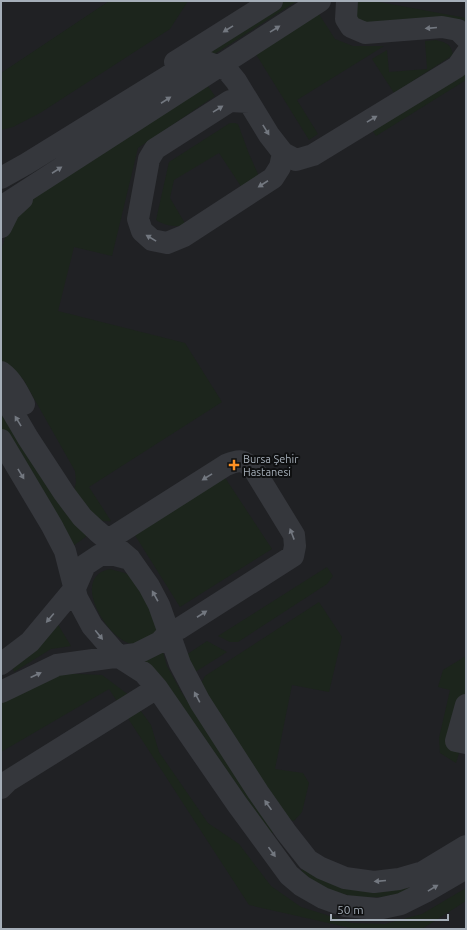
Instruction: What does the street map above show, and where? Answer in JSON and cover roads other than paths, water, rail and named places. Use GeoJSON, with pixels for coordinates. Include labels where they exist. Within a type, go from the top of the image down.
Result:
{"type":"FeatureCollection","features":[{"type":"Feature","properties":{"kind":"street"},"geometry":{"type":"LineString","coordinates":[[1,164],[18,158],[78,124],[272,1]]}},
{"type":"Feature","properties":{"kind":"street"},"geometry":{"type":"LineString","coordinates":[[1,207],[320,1]]}},
{"type":"Feature","properties":{"kind":"street"},"geometry":{"type":"LineString","coordinates":[[347,1],[346,19],[351,27],[365,33],[442,27],[458,30],[466,38]]}},
{"type":"Feature","properties":{"kind":"street"},"geometry":{"type":"LineString","coordinates":[[1,178],[183,67],[204,61],[227,70],[269,135],[283,153],[296,160],[313,155],[457,67],[466,54]]}},
{"type":"Feature","properties":{"kind":"street"},"geometry":{"type":"LineString","coordinates":[[249,102],[230,101],[155,149],[149,159],[139,209],[138,219],[142,231],[152,240],[167,243],[184,236],[273,178],[280,166],[283,153]]}},
{"type":"Feature","properties":{"kind":"street"},"geometry":{"type":"LineString","coordinates":[[1,227],[9,211],[38,183]]}},
{"type":"Feature","properties":{"kind":"street"},"geometry":{"type":"LineString","coordinates":[[1,372],[7,377],[15,388],[67,479],[67,498]]}},
{"type":"Feature","properties":{"kind":"street"},"geometry":{"type":"LineString","coordinates":[[1,392],[28,438],[67,498],[97,532],[130,559],[149,586],[159,605],[180,664],[200,702],[258,792],[308,860],[321,868],[345,878],[374,882],[399,879],[423,872],[466,846]]}},
{"type":"Feature","properties":{"kind":"street"},"geometry":{"type":"LineString","coordinates":[[1,440],[52,526],[65,551],[77,598],[82,610],[92,626],[119,657],[144,673],[157,688],[289,875],[302,886],[323,898],[345,906],[378,909],[401,904],[466,868]]}},
{"type":"Feature","properties":{"kind":"street"},"geometry":{"type":"LineString","coordinates":[[1,692],[57,665],[136,654],[147,649],[160,642],[168,633],[180,628],[293,556],[295,546],[294,534],[253,468],[246,462],[237,460],[226,465],[108,540]]}},
{"type":"Feature","properties":{"kind":"street"},"geometry":{"type":"LineString","coordinates":[[1,664],[30,642],[75,588],[85,565],[100,555],[115,555],[130,559]]}},
{"type":"Feature","properties":{"kind":"street"},"geometry":{"type":"LineString","coordinates":[[1,788],[8,782],[157,688]]}},
{"type":"Feature","properties":{"kind":"street"},"geometry":{"type":"LineString","coordinates":[[466,705],[456,741],[466,743]]}},
{"type":"Feature","properties":{"kind":"place","name":"Bursa Şehir Hastanesi"},"geometry":{"type":"Point","coordinates":[234,465]}}]}
